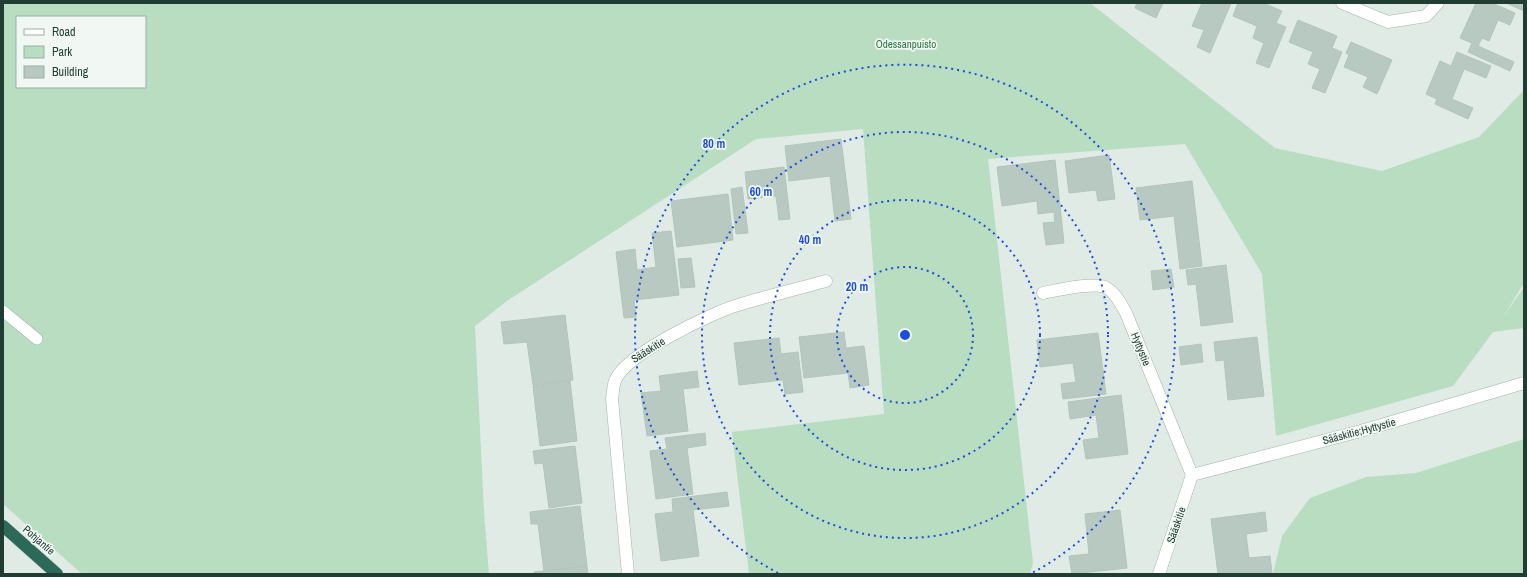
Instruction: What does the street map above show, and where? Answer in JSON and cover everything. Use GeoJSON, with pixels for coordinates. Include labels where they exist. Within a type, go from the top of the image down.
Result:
{"type":"FeatureCollection","features":[{"type":"Feature","properties":{"kind":"highway","name":"Pohjantie"},"geometry":{"type":"LineString","coordinates":[[3,526],[57,574]]}},
{"type":"Feature","properties":{"kind":"street"},"geometry":{"type":"LineString","coordinates":[[1342,3],[1388,22],[1426,16],[1438,3]]}},
{"type":"Feature","properties":{"kind":"street","name":"Sääskitie"},"geometry":{"type":"LineString","coordinates":[[628,574],[612,399],[615,380],[624,366],[642,352],[712,314],[737,305],[826,281]]}},
{"type":"Feature","properties":{"kind":"street","name":"Hyttystie"},"geometry":{"type":"LineString","coordinates":[[1043,293],[1088,285],[1105,287],[1117,297],[1126,313],[1192,475]]}},
{"type":"Feature","properties":{"kind":"street","name":"Sääskitie;Hyttystie"},"geometry":{"type":"LineString","coordinates":[[1192,475],[1361,431],[1524,383]]}},
{"type":"Feature","properties":{"kind":"street","name":"Sääskitie"},"geometry":{"type":"LineString","coordinates":[[1159,574],[1192,475]]}},
{"type":"Feature","properties":{"kind":"lane"},"geometry":{"type":"LineString","coordinates":[[3,311],[37,339]]}},
{"type":"Feature","properties":{"kind":"green space","name":"Odessanpuisto"},"geometry":{"type":"Polygon","coordinates":[[[3,3],[1090,3],[1275,148],[1382,171],[1479,137],[1524,90],[1524,283],[1502,319],[1524,287],[1524,328],[1493,332],[1453,386],[1276,436],[1262,274],[1185,144],[988,159],[1033,563],[1030,574],[749,574],[732,432],[884,414],[863,129],[756,139],[507,301],[475,326],[484,512],[489,574],[82,574],[3,504],[3,3]]]}},
{"type":"Feature","properties":{"kind":"green space"},"geometry":{"type":"Polygon","coordinates":[[[1524,439],[1524,574],[1273,574],[1282,536],[1310,498],[1366,477],[1416,473],[1524,439]]]}},
{"type":"Feature","properties":{"kind":"building"},"geometry":{"type":"Polygon","coordinates":[[[1137,3],[1163,3],[1156,18],[1135,8],[1137,3]]]}},
{"type":"Feature","properties":{"kind":"building"},"geometry":{"type":"Polygon","coordinates":[[[1202,3],[1231,3],[1210,53],[1197,47],[1204,30],[1192,26],[1202,3]]]}},
{"type":"Feature","properties":{"kind":"building"},"geometry":{"type":"Polygon","coordinates":[[[1238,3],[1263,3],[1282,11],[1276,23],[1286,27],[1269,68],[1256,63],[1264,43],[1253,38],[1257,26],[1233,16],[1238,3]]]}},
{"type":"Feature","properties":{"kind":"building"},"geometry":{"type":"Polygon","coordinates":[[[1476,3],[1492,3],[1515,13],[1510,25],[1498,20],[1489,41],[1482,38],[1478,46],[1514,62],[1510,71],[1468,52],[1472,43],[1460,38],[1476,3]]]}},
{"type":"Feature","properties":{"kind":"building"},"geometry":{"type":"Polygon","coordinates":[[[1506,3],[1524,3],[1524,11],[1506,3]]]}},
{"type":"Feature","properties":{"kind":"building"},"geometry":{"type":"Polygon","coordinates":[[[1298,20],[1337,36],[1332,48],[1342,52],[1325,93],[1312,88],[1320,69],[1308,64],[1313,52],[1289,42],[1298,20]]]}},
{"type":"Feature","properties":{"kind":"building"},"geometry":{"type":"Polygon","coordinates":[[[1351,42],[1392,60],[1377,94],[1363,87],[1368,77],[1344,67],[1349,55],[1346,53],[1351,42]]]}},
{"type":"Feature","properties":{"kind":"building"},"geometry":{"type":"Polygon","coordinates":[[[1457,52],[1491,66],[1486,78],[1464,69],[1452,99],[1473,108],[1468,119],[1435,104],[1437,99],[1426,94],[1440,61],[1451,66],[1457,52]]]}},
{"type":"Feature","properties":{"kind":"building"},"geometry":{"type":"Polygon","coordinates":[[[841,139],[851,219],[835,221],[830,176],[789,181],[785,146],[841,139]]]}},
{"type":"Feature","properties":{"kind":"building"},"geometry":{"type":"Polygon","coordinates":[[[1109,155],[1115,199],[1098,201],[1096,190],[1069,193],[1065,161],[1109,155]]]}},
{"type":"Feature","properties":{"kind":"building"},"geometry":{"type":"Polygon","coordinates":[[[1055,160],[1064,243],[1046,245],[1043,223],[1055,222],[1054,212],[1038,214],[1037,201],[1002,206],[997,167],[1055,160]]]}},
{"type":"Feature","properties":{"kind":"building"},"geometry":{"type":"Polygon","coordinates":[[[784,167],[790,219],[779,220],[776,196],[748,199],[745,172],[784,167]]]}},
{"type":"Feature","properties":{"kind":"building"},"geometry":{"type":"Polygon","coordinates":[[[1192,181],[1202,266],[1180,269],[1174,216],[1140,220],[1136,188],[1192,181]]]}},
{"type":"Feature","properties":{"kind":"building"},"geometry":{"type":"Polygon","coordinates":[[[742,187],[748,233],[736,234],[731,189],[742,187]]]}},
{"type":"Feature","properties":{"kind":"building"},"geometry":{"type":"Polygon","coordinates":[[[728,194],[733,240],[677,247],[671,201],[728,194]]]}},
{"type":"Feature","properties":{"kind":"building"},"geometry":{"type":"Polygon","coordinates":[[[671,231],[679,295],[634,300],[636,317],[624,318],[616,252],[635,249],[637,270],[656,267],[652,233],[671,231]]]}},
{"type":"Feature","properties":{"kind":"building"},"geometry":{"type":"Polygon","coordinates":[[[691,258],[695,287],[681,288],[678,259],[691,258]]]}},
{"type":"Feature","properties":{"kind":"building"},"geometry":{"type":"Polygon","coordinates":[[[1226,265],[1233,322],[1201,326],[1196,284],[1188,285],[1186,270],[1226,265]]]}},
{"type":"Feature","properties":{"kind":"building"},"geometry":{"type":"Polygon","coordinates":[[[1171,269],[1174,287],[1153,290],[1151,271],[1171,269]]]}},
{"type":"Feature","properties":{"kind":"building"},"geometry":{"type":"Polygon","coordinates":[[[565,315],[573,380],[533,385],[527,342],[504,344],[501,322],[565,315]]]}},
{"type":"Feature","properties":{"kind":"building"},"geometry":{"type":"Polygon","coordinates":[[[844,332],[846,348],[864,346],[869,385],[850,388],[848,373],[804,378],[799,337],[844,332]]]}},
{"type":"Feature","properties":{"kind":"building"},"geometry":{"type":"Polygon","coordinates":[[[1098,333],[1106,394],[1063,399],[1061,384],[1076,382],[1073,363],[1040,367],[1037,340],[1098,333]]]}},
{"type":"Feature","properties":{"kind":"building"},"geometry":{"type":"Polygon","coordinates":[[[1257,337],[1264,396],[1228,400],[1224,360],[1216,361],[1214,342],[1257,337]]]}},
{"type":"Feature","properties":{"kind":"building"},"geometry":{"type":"Polygon","coordinates":[[[779,338],[781,354],[798,352],[803,392],[785,394],[783,380],[739,385],[734,343],[779,338]]]}},
{"type":"Feature","properties":{"kind":"building"},"geometry":{"type":"Polygon","coordinates":[[[1201,344],[1203,362],[1181,365],[1179,347],[1201,344]]]}},
{"type":"Feature","properties":{"kind":"building"},"geometry":{"type":"Polygon","coordinates":[[[697,371],[699,387],[683,389],[688,431],[647,436],[641,393],[661,391],[659,376],[697,371]]]}},
{"type":"Feature","properties":{"kind":"building"},"geometry":{"type":"Polygon","coordinates":[[[570,381],[577,441],[540,446],[533,386],[570,381]]]}},
{"type":"Feature","properties":{"kind":"building"},"geometry":{"type":"Polygon","coordinates":[[[1121,395],[1128,454],[1086,459],[1083,440],[1099,438],[1096,415],[1070,419],[1068,402],[1121,395]]]}},
{"type":"Feature","properties":{"kind":"building"},"geometry":{"type":"Polygon","coordinates":[[[705,433],[706,445],[687,448],[693,494],[656,499],[650,451],[667,449],[665,438],[705,433]]]}},
{"type":"Feature","properties":{"kind":"building"},"geometry":{"type":"Polygon","coordinates":[[[575,446],[582,503],[549,508],[543,463],[535,464],[533,451],[575,446]]]}},
{"type":"Feature","properties":{"kind":"building"},"geometry":{"type":"Polygon","coordinates":[[[727,492],[729,506],[693,510],[699,556],[661,561],[655,514],[673,512],[672,499],[727,492]]]}},
{"type":"Feature","properties":{"kind":"building"},"geometry":{"type":"Polygon","coordinates":[[[580,506],[587,566],[544,571],[538,524],[531,524],[530,512],[580,506]]]}},
{"type":"Feature","properties":{"kind":"building"},"geometry":{"type":"Polygon","coordinates":[[[1120,510],[1127,568],[1072,574],[1069,556],[1089,554],[1085,514],[1120,510]]]}},
{"type":"Feature","properties":{"kind":"building"},"geometry":{"type":"Polygon","coordinates":[[[1265,512],[1267,531],[1246,534],[1249,558],[1270,556],[1272,573],[1218,574],[1211,519],[1265,512]]]}},
{"type":"Feature","properties":{"kind":"building"},"geometry":{"type":"Polygon","coordinates":[[[587,566],[588,574],[534,574],[534,572],[587,566]]]}}]}
